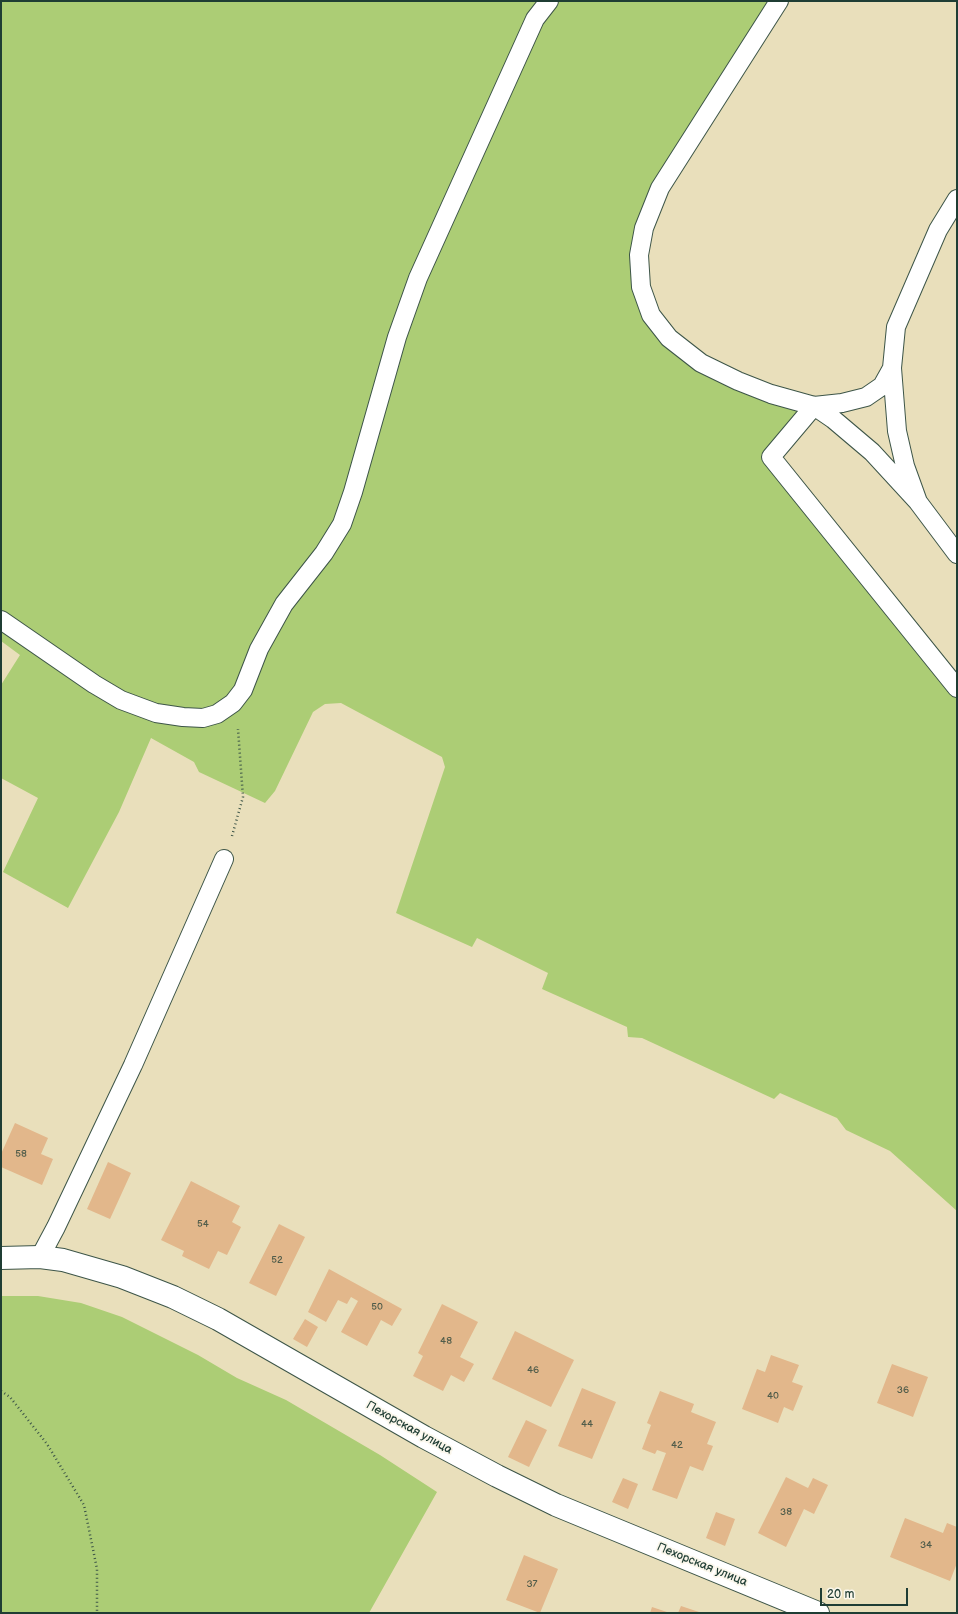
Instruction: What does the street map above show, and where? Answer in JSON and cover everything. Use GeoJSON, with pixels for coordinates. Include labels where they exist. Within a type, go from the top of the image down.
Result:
{"type":"FeatureCollection","features":[{"type":"Feature","properties":{"kind":"street","name":"Пехорская улица"},"geometry":{"type":"LineString","coordinates":[[1,1258],[40,1256],[100,1270],[173,1297],[218,1319],[424,1437],[497,1476],[564,1508],[818,1613]]}},
{"type":"Feature","properties":{"kind":"lane"},"geometry":{"type":"LineString","coordinates":[[1,620],[94,684],[121,700],[156,712],[184,717],[203,718],[218,714],[233,703],[243,690],[259,649],[284,604],[324,553],[342,524],[353,492],[397,337],[418,278],[535,19],[549,1]]}},
{"type":"Feature","properties":{"kind":"lane"},"geometry":{"type":"LineString","coordinates":[[779,1],[660,188],[644,228],[641,241],[639,255],[641,287],[651,315],[670,338],[701,363],[738,381],[771,394],[814,406],[833,419],[872,452],[918,502],[957,554]]}},
{"type":"Feature","properties":{"kind":"lane"},"geometry":{"type":"LineString","coordinates":[[918,502],[896,431],[892,368],[896,327],[938,230],[957,199]]}},
{"type":"Feature","properties":{"kind":"lane"},"geometry":{"type":"LineString","coordinates":[[892,368],[882,386],[866,398],[842,403],[814,406],[772,457],[957,688]]}},
{"type":"Feature","properties":{"kind":"lane"},"geometry":{"type":"LineString","coordinates":[[40,1256],[56,1227],[133,1065],[224,859]]}},
{"type":"Feature","properties":{"kind":"path"},"geometry":{"type":"LineString","coordinates":[[224,859],[236,824],[243,797],[238,729],[243,690]]}},
{"type":"Feature","properties":{"kind":"path"},"geometry":{"type":"LineString","coordinates":[[1,1392],[10,1397],[48,1444],[84,1505],[97,1569],[97,1613]]}},
{"type":"Feature","properties":{"kind":"green space"},"geometry":{"type":"Polygon","coordinates":[[[1,1],[779,1],[644,228],[651,315],[701,363],[814,406],[772,457],[957,688],[957,1211],[890,1151],[846,1130],[837,1118],[780,1093],[774,1099],[642,1038],[628,1037],[627,1027],[542,989],[548,973],[477,938],[472,947],[396,913],[445,767],[442,757],[341,703],[325,704],[313,712],[275,791],[265,803],[199,772],[194,762],[151,738],[119,812],[68,908],[3,872],[38,798],[1,778],[1,685],[20,655],[1,641],[1,1]]]}},
{"type":"Feature","properties":{"kind":"green space"},"geometry":{"type":"Polygon","coordinates":[[[1,1296],[38,1296],[81,1303],[122,1317],[198,1355],[237,1378],[286,1400],[380,1455],[437,1492],[369,1613],[1,1613],[1,1296]]]}},
{"type":"Feature","properties":{"kind":"building"},"geometry":{"type":"Polygon","coordinates":[[[15,1123],[48,1138],[41,1154],[53,1159],[42,1185],[1,1167],[1,1154],[15,1123]]]}},
{"type":"Feature","properties":{"kind":"building"},"geometry":{"type":"Polygon","coordinates":[[[108,1162],[131,1173],[110,1219],[87,1209],[108,1162]]]}},
{"type":"Feature","properties":{"kind":"building"},"geometry":{"type":"Polygon","coordinates":[[[191,1181],[240,1206],[232,1222],[241,1227],[227,1255],[218,1251],[209,1269],[182,1256],[184,1251],[161,1240],[191,1181]]]}},
{"type":"Feature","properties":{"kind":"building"},"geometry":{"type":"Polygon","coordinates":[[[279,1224],[305,1237],[276,1296],[249,1283],[279,1224]]]}},
{"type":"Feature","properties":{"kind":"building"},"geometry":{"type":"Polygon","coordinates":[[[329,1269],[402,1309],[392,1326],[381,1320],[367,1346],[341,1332],[358,1301],[351,1297],[347,1304],[338,1300],[326,1322],[308,1312],[329,1269]]]}},
{"type":"Feature","properties":{"kind":"building"},"geometry":{"type":"Polygon","coordinates":[[[442,1304],[478,1322],[460,1357],[474,1364],[464,1382],[451,1375],[443,1391],[413,1376],[423,1356],[418,1353],[442,1304]]]}},
{"type":"Feature","properties":{"kind":"building"},"geometry":{"type":"Polygon","coordinates":[[[305,1319],[318,1327],[307,1347],[293,1339],[305,1319]]]}},
{"type":"Feature","properties":{"kind":"building"},"geometry":{"type":"Polygon","coordinates":[[[515,1331],[574,1360],[551,1407],[492,1379],[515,1331]]]}},
{"type":"Feature","properties":{"kind":"building"},"geometry":{"type":"Polygon","coordinates":[[[771,1355],[799,1365],[792,1382],[803,1386],[793,1411],[784,1407],[778,1423],[742,1409],[757,1369],[765,1372],[771,1355]]]}},
{"type":"Feature","properties":{"kind":"building"},"geometry":{"type":"Polygon","coordinates":[[[892,1364],[928,1377],[913,1417],[877,1403],[892,1364]]]}},
{"type":"Feature","properties":{"kind":"building"},"geometry":{"type":"Polygon","coordinates":[[[582,1388],[616,1402],[592,1459],[558,1446],[582,1388]]]}},
{"type":"Feature","properties":{"kind":"building"},"geometry":{"type":"Polygon","coordinates":[[[660,1391],[694,1404],[691,1412],[716,1422],[707,1444],[713,1446],[703,1471],[690,1466],[677,1499],[652,1490],[666,1453],[657,1450],[655,1454],[642,1449],[651,1425],[647,1423],[660,1391]]]}},
{"type":"Feature","properties":{"kind":"building"},"geometry":{"type":"Polygon","coordinates":[[[526,1420],[547,1430],[529,1467],[508,1457],[526,1420]]]}},
{"type":"Feature","properties":{"kind":"building"},"geometry":{"type":"Polygon","coordinates":[[[786,1477],[808,1488],[813,1478],[828,1485],[814,1514],[804,1509],[786,1547],[758,1533],[786,1477]]]}},
{"type":"Feature","properties":{"kind":"building"},"geometry":{"type":"Polygon","coordinates":[[[623,1478],[638,1484],[628,1509],[612,1502],[623,1478]]]}},
{"type":"Feature","properties":{"kind":"building"},"geometry":{"type":"Polygon","coordinates":[[[716,1512],[735,1519],[725,1546],[706,1538],[716,1512]]]}},
{"type":"Feature","properties":{"kind":"building"},"geometry":{"type":"Polygon","coordinates":[[[905,1518],[943,1533],[947,1523],[957,1527],[957,1563],[950,1581],[890,1557],[905,1518]]]}},
{"type":"Feature","properties":{"kind":"building"},"geometry":{"type":"Polygon","coordinates":[[[524,1555],[558,1569],[540,1613],[506,1600],[524,1555]]]}},
{"type":"Feature","properties":{"kind":"building"},"geometry":{"type":"Polygon","coordinates":[[[681,1606],[702,1613],[678,1613],[681,1606]]]}},
{"type":"Feature","properties":{"kind":"building"},"geometry":{"type":"Polygon","coordinates":[[[652,1607],[670,1613],[650,1613],[652,1607]]]}}]}
